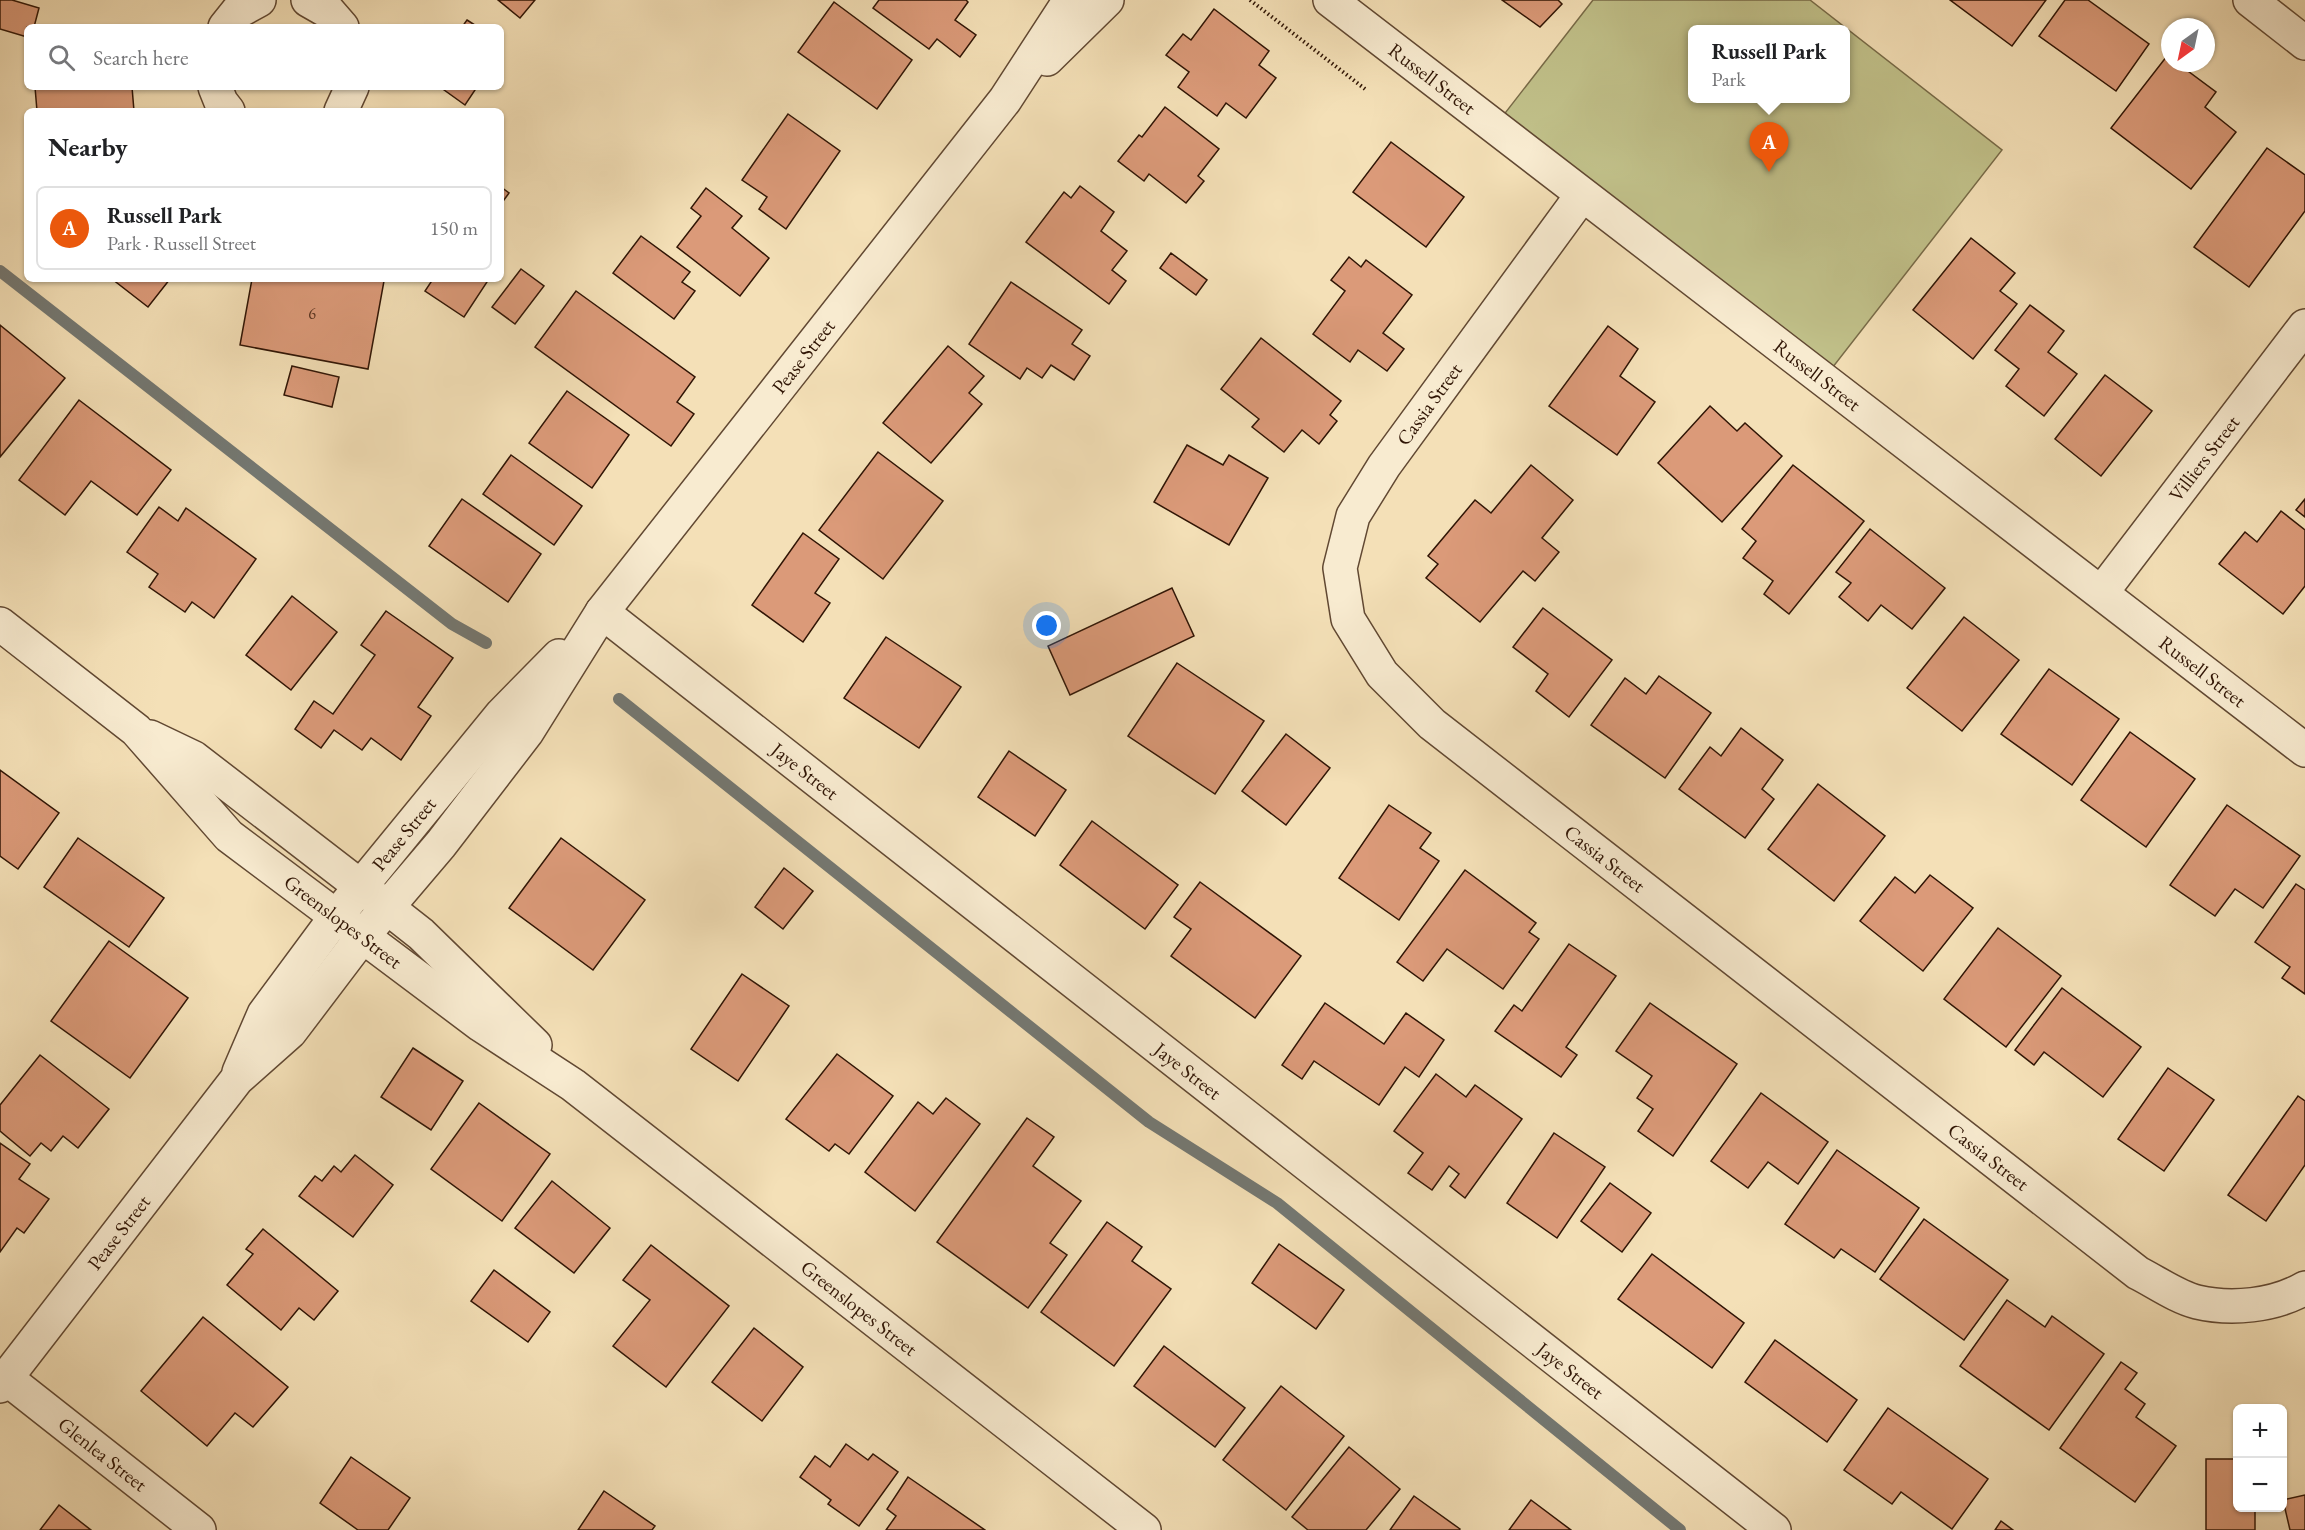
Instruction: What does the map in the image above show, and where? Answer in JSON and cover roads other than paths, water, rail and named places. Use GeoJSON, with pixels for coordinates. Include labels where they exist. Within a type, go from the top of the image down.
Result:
{"type":"FeatureCollection","features":[{"type":"Feature","properties":{"kind":"street"},"geometry":{"type":"LineString","coordinates":[[227,24],[237,12],[259,0]]}},
{"type":"Feature","properties":{"kind":"street","name":"Pease Street"},"geometry":{"type":"LineString","coordinates":[[3,1382],[237,1079],[290,1032],[362,937],[527,732],[602,612],[1005,100],[1070,0]]}},
{"type":"Feature","properties":{"kind":"street","name":"Pease Street"},"geometry":{"type":"LineString","coordinates":[[1005,100],[1107,0]]}},
{"type":"Feature","properties":{"kind":"street","name":"Russell Street"},"geometry":{"type":"LineString","coordinates":[[1330,0],[1822,381],[2102,592],[2305,750]]}},
{"type":"Feature","properties":{"kind":"street"},"geometry":{"type":"LineString","coordinates":[[2250,0],[2305,43]]}},
{"type":"Feature","properties":{"kind":"street"},"geometry":{"type":"LineString","coordinates":[[216,90],[226,108]]}},
{"type":"Feature","properties":{"kind":"street"},"geometry":{"type":"LineString","coordinates":[[342,108],[351,90]]}},
{"type":"Feature","properties":{"kind":"street","name":"Cassia Street"},"geometry":{"type":"LineString","coordinates":[[1582,195],[1384,466],[1353,516],[1340,567],[1348,619],[1382,674],[1432,724],[2138,1273],[2195,1302],[2240,1306],[2291,1296],[2305,1288]]}},
{"type":"Feature","properties":{"kind":"street","name":"Villiers Street"},"geometry":{"type":"LineString","coordinates":[[2102,592],[2305,326]]}},
{"type":"Feature","properties":{"kind":"street","name":"Pease Street"},"geometry":{"type":"LineString","coordinates":[[237,1079],[264,1014],[360,886],[502,714],[602,612]]}},
{"type":"Feature","properties":{"kind":"street","name":"Jaye Street"},"geometry":{"type":"LineString","coordinates":[[602,612],[1774,1530]]}},
{"type":"Feature","properties":{"kind":"street","name":"Greenslopes Street"},"geometry":{"type":"LineString","coordinates":[[0,624],[136,730],[229,836],[335,918],[481,1025],[573,1085],[1144,1530]]}},
{"type":"Feature","properties":{"kind":"street","name":"Greenslopes Street"},"geometry":{"type":"LineString","coordinates":[[136,730],[194,758],[421,934],[497,1005],[573,1085]]}},
{"type":"Feature","properties":{"kind":"street","name":"Glenlea Street"},"geometry":{"type":"LineString","coordinates":[[3,1382],[199,1530]]}},
{"type":"Feature","properties":{"kind":"waterway"},"geometry":{"type":"LineString","coordinates":[[0,271],[452,624],[486,643]]}},
{"type":"Feature","properties":{"kind":"waterway"},"geometry":{"type":"LineString","coordinates":[[619,699],[1149,1122],[1277,1203],[1680,1530]]}},
{"type":"Feature","properties":{"kind":"place","name":"Russell Park"},"geometry":{"type":"Point","coordinates":[1769,172]}}]}
